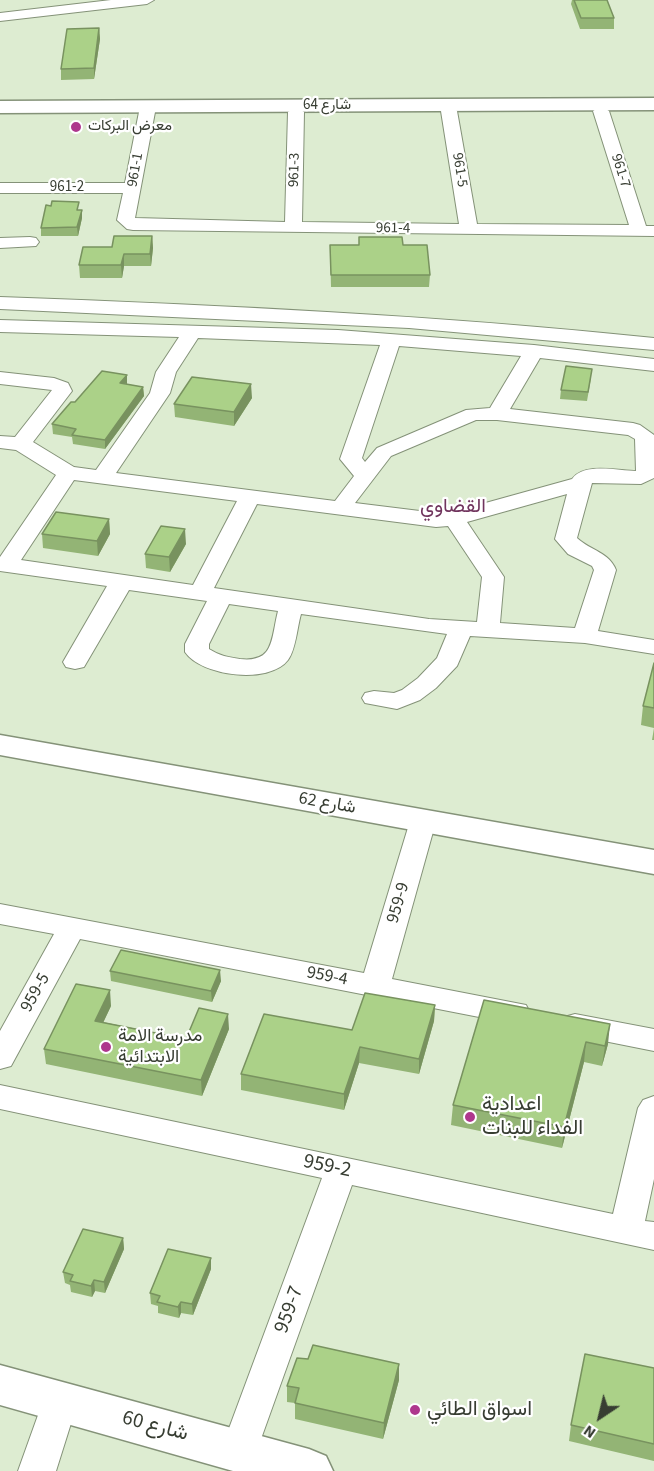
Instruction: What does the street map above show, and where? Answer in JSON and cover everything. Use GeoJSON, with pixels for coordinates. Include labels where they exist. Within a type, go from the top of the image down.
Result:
{"type":"FeatureCollection","features":[{"type":"Feature","properties":{"kind":"main road","name":"شارع 64"},"geometry":{"type":"LineString","coordinates":[[0,107],[654,104]]}},
{"type":"Feature","properties":{"kind":"main road","name":"شارع 64"},"geometry":{"type":"LineString","coordinates":[[0,112],[654,110]]}},
{"type":"Feature","properties":{"kind":"main road","name":"شارع 62"},"geometry":{"type":"LineString","coordinates":[[0,745],[654,862]]}},
{"type":"Feature","properties":{"kind":"main road","name":"شارع 60"},"geometry":{"type":"LineString","coordinates":[[0,1385],[238,1450],[300,1470]]}},
{"type":"Feature","properties":{"kind":"street"},"geometry":{"type":"LineString","coordinates":[[0,16],[93,3],[147,0]]}},
{"type":"Feature","properties":{"kind":"street","name":"961-5"},"geometry":{"type":"LineString","coordinates":[[449,111],[469,230]]}},
{"type":"Feature","properties":{"kind":"street","name":"961-7"},"geometry":{"type":"LineString","coordinates":[[601,111],[646,231]]}},
{"type":"Feature","properties":{"kind":"street","name":"961-1"},"geometry":{"type":"LineString","coordinates":[[133,225],[126,220],[147,112]]}},
{"type":"Feature","properties":{"kind":"street","name":"961-3"},"geometry":{"type":"LineString","coordinates":[[292,228],[297,112]]}},
{"type":"Feature","properties":{"kind":"street","name":"961-2"},"geometry":{"type":"LineString","coordinates":[[0,188],[133,188]]}},
{"type":"Feature","properties":{"kind":"street","name":"961-4"},"geometry":{"type":"LineString","coordinates":[[133,225],[646,231]]}},
{"type":"Feature","properties":{"kind":"street"},"geometry":{"type":"LineString","coordinates":[[0,243],[30,243]]}},
{"type":"Feature","properties":{"kind":"street"},"geometry":{"type":"LineString","coordinates":[[0,303],[295,315],[557,333],[654,344]]}},
{"type":"Feature","properties":{"kind":"street"},"geometry":{"type":"LineString","coordinates":[[0,326],[391,340],[534,351],[654,365]]}},
{"type":"Feature","properties":{"kind":"street"},"geometry":{"type":"LineString","coordinates":[[102,477],[160,393],[166,372],[192,332]]}},
{"type":"Feature","properties":{"kind":"street"},"geometry":{"type":"LineString","coordinates":[[365,476],[351,459],[391,340]]}},
{"type":"Feature","properties":{"kind":"street"},"geometry":{"type":"LineString","coordinates":[[497,414],[534,351]]}},
{"type":"Feature","properties":{"kind":"street"},"geometry":{"type":"LineString","coordinates":[[0,378],[54,384],[61,387],[62,391],[10,443],[68,473],[342,506],[436,520],[454,519],[581,483]]}},
{"type":"Feature","properties":{"kind":"street"},"geometry":{"type":"LineString","coordinates":[[342,506],[384,452],[473,414],[497,414],[633,429],[645,437],[650,467],[647,473],[641,478],[591,476],[583,478],[566,539],[576,549],[602,562],[605,570],[585,636]]}},
{"type":"Feature","properties":{"kind":"street"},"geometry":{"type":"LineString","coordinates":[[68,473],[3,564],[429,626],[585,636],[654,647]]}},
{"type":"Feature","properties":{"kind":"street"},"geometry":{"type":"LineString","coordinates":[[251,495],[210,594],[197,652],[213,663],[255,668],[269,664],[278,657],[291,606]]}},
{"type":"Feature","properties":{"kind":"street"},"geometry":{"type":"LineString","coordinates":[[454,519],[493,577],[488,630]]}},
{"type":"Feature","properties":{"kind":"street"},"geometry":{"type":"LineString","coordinates":[[75,662],[122,581]]}},
{"type":"Feature","properties":{"kind":"street"},"geometry":{"type":"LineString","coordinates":[[374,698],[397,701],[411,696],[448,661],[461,628]]}},
{"type":"Feature","properties":{"kind":"street","name":"959-9"},"geometry":{"type":"LineString","coordinates":[[375,986],[423,821]]}},
{"type":"Feature","properties":{"kind":"street","name":"959-4"},"geometry":{"type":"LineString","coordinates":[[0,914],[654,1040]]}},
{"type":"Feature","properties":{"kind":"street","name":"959-5"},"geometry":{"type":"LineString","coordinates":[[0,1058],[72,928]]}},
{"type":"Feature","properties":{"kind":"street","name":"959-2"},"geometry":{"type":"LineString","coordinates":[[0,1097],[640,1233]]}},
{"type":"Feature","properties":{"kind":"street"},"geometry":{"type":"LineString","coordinates":[[640,1233],[654,1108]]}},
{"type":"Feature","properties":{"kind":"street","name":"959-7"},"geometry":{"type":"LineString","coordinates":[[238,1450],[341,1170]]}},
{"type":"Feature","properties":{"kind":"street"},"geometry":{"type":"LineString","coordinates":[[37,1471],[60,1401]]}},
{"type":"Feature","properties":{"kind":"building"},"geometry":{"type":"Polygon","coordinates":[[[574,0],[607,0],[614,18],[581,18],[574,0]]]}},
{"type":"Feature","properties":{"kind":"building"},"geometry":{"type":"Polygon","coordinates":[[[99,28],[94,68],[61,69],[67,29],[99,28]]]}},
{"type":"Feature","properties":{"kind":"building"},"geometry":{"type":"Polygon","coordinates":[[[52,201],[79,202],[77,210],[82,210],[77,227],[41,228],[46,205],[51,206],[52,201]]]}},
{"type":"Feature","properties":{"kind":"building"},"geometry":{"type":"Polygon","coordinates":[[[114,236],[152,236],[150,254],[124,254],[121,265],[79,265],[83,247],[112,247],[114,236]]]}},
{"type":"Feature","properties":{"kind":"building"},"geometry":{"type":"Polygon","coordinates":[[[359,237],[402,237],[403,245],[427,245],[430,275],[331,275],[330,245],[359,245],[359,237]]]}},
{"type":"Feature","properties":{"kind":"building"},"geometry":{"type":"Polygon","coordinates":[[[566,366],[592,369],[588,392],[561,390],[566,366]]]}},
{"type":"Feature","properties":{"kind":"building"},"geometry":{"type":"Polygon","coordinates":[[[102,371],[127,375],[120,383],[143,387],[105,440],[72,435],[76,429],[52,424],[71,402],[75,402],[102,371]]]}},
{"type":"Feature","properties":{"kind":"building"},"geometry":{"type":"Polygon","coordinates":[[[192,377],[251,384],[234,412],[174,404],[192,377]]]}},
{"type":"Feature","properties":{"kind":"building"},"geometry":{"type":"Polygon","coordinates":[[[56,512],[109,519],[97,541],[42,534],[56,512]]]}},
{"type":"Feature","properties":{"kind":"building"},"geometry":{"type":"Polygon","coordinates":[[[161,526],[185,529],[169,557],[145,554],[161,526]]]}},
{"type":"Feature","properties":{"kind":"building"},"geometry":{"type":"Polygon","coordinates":[[[654,663],[654,708],[643,706],[654,663]]]}},
{"type":"Feature","properties":{"kind":"building"},"geometry":{"type":"Polygon","coordinates":[[[121,950],[220,970],[211,991],[110,971],[121,950]]]}},
{"type":"Feature","properties":{"kind":"building"},"geometry":{"type":"Polygon","coordinates":[[[76,984],[110,990],[95,1021],[186,1039],[199,1008],[228,1014],[201,1080],[44,1049],[76,984]]]}},
{"type":"Feature","properties":{"kind":"building"},"geometry":{"type":"Polygon","coordinates":[[[365,993],[435,1005],[419,1059],[360,1047],[344,1094],[241,1074],[264,1014],[352,1030],[365,993]]]}},
{"type":"Feature","properties":{"kind":"building"},"geometry":{"type":"Polygon","coordinates":[[[484,1000],[610,1024],[605,1046],[586,1042],[564,1127],[453,1105],[484,1000]]]}},
{"type":"Feature","properties":{"kind":"building"},"geometry":{"type":"Polygon","coordinates":[[[83,1229],[123,1238],[104,1282],[94,1280],[91,1286],[70,1281],[73,1275],[63,1272],[83,1229]]]}},
{"type":"Feature","properties":{"kind":"building"},"geometry":{"type":"Polygon","coordinates":[[[168,1249],[211,1258],[192,1304],[181,1302],[178,1307],[157,1302],[160,1296],[150,1293],[168,1249]]]}},
{"type":"Feature","properties":{"kind":"building"},"geometry":{"type":"Polygon","coordinates":[[[313,1345],[399,1364],[384,1423],[295,1403],[299,1388],[287,1386],[297,1358],[308,1359],[313,1345]]]}},
{"type":"Feature","properties":{"kind":"building"},"geometry":{"type":"Polygon","coordinates":[[[585,1354],[654,1368],[654,1444],[571,1425],[585,1354]]]}},
{"type":"Feature","properties":{"kind":"place","name":"معرض البركات"},"geometry":{"type":"Point","coordinates":[76,127]}},
{"type":"Feature","properties":{"kind":"place","name":"مدرسة الامة الابتدائية"},"geometry":{"type":"Point","coordinates":[106,1047]}},
{"type":"Feature","properties":{"kind":"place","name":"اعدادية الفداء للبنات"},"geometry":{"type":"Point","coordinates":[470,1117]}},
{"type":"Feature","properties":{"kind":"place","name":"اسواق الطائي"},"geometry":{"type":"Point","coordinates":[415,1410]}},
{"type":"Feature","properties":{"kind":"district","name":"القضاوي"},"geometry":{"type":"Point","coordinates":[453,508]}}]}
